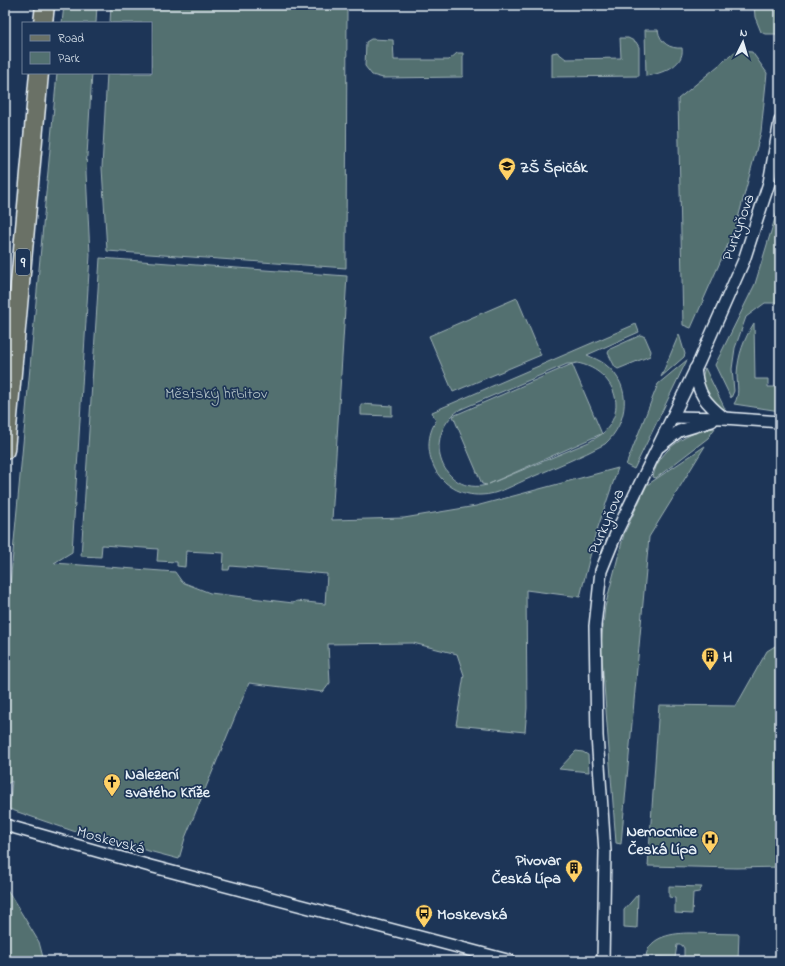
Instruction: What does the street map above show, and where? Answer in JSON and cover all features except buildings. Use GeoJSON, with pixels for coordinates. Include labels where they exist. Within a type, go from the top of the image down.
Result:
{"type":"FeatureCollection","features":[{"type":"Feature","properties":{"kind":"main road"},"geometry":{"type":"LineString","coordinates":[[43,22],[45,5]]}},
{"type":"Feature","properties":{"kind":"main road","name":"9"},"geometry":{"type":"LineString","coordinates":[[5,450],[39,74]]}},
{"type":"Feature","properties":{"kind":"street","name":"Purkyňova"},"geometry":{"type":"LineString","coordinates":[[603,961],[605,852],[597,736],[595,626],[601,571],[618,529],[673,417],[744,260],[769,183],[780,121]]}},
{"type":"Feature","properties":{"kind":"street"},"geometry":{"type":"LineString","coordinates":[[695,369],[697,386],[702,397],[724,418]]}},
{"type":"Feature","properties":{"kind":"street"},"geometry":{"type":"LineString","coordinates":[[673,417],[724,418],[780,422]]}},
{"type":"Feature","properties":{"kind":"street"},"geometry":{"type":"LineString","coordinates":[[657,448],[680,431],[724,418]]}},
{"type":"Feature","properties":{"kind":"street","name":"Moskevská"},"geometry":{"type":"LineString","coordinates":[[5,825],[150,866],[511,961]]}},
{"type":"Feature","properties":{"kind":"green space"},"geometry":{"type":"Polygon","coordinates":[[[64,5],[97,5],[96,22],[62,22],[64,5]]]}},
{"type":"Feature","properties":{"kind":"green space"},"geometry":{"type":"Polygon","coordinates":[[[111,5],[347,5],[346,268],[107,251],[102,168],[107,74],[152,74],[152,22],[110,22],[111,5]]]}},
{"type":"Feature","properties":{"kind":"green space"},"geometry":{"type":"Polygon","coordinates":[[[754,5],[777,5],[777,34],[765,34],[761,32],[755,17],[754,5]]]}},
{"type":"Feature","properties":{"kind":"green space"},"geometry":{"type":"Polygon","coordinates":[[[645,30],[658,30],[663,42],[673,47],[682,48],[680,60],[664,71],[646,76],[645,30]]]}},
{"type":"Feature","properties":{"kind":"green space"},"geometry":{"type":"Polygon","coordinates":[[[620,38],[628,38],[636,42],[639,47],[639,76],[552,77],[552,53],[557,52],[566,59],[621,58],[620,38]]]}},
{"type":"Feature","properties":{"kind":"green space"},"geometry":{"type":"Polygon","coordinates":[[[371,39],[393,40],[394,60],[449,60],[457,53],[463,53],[463,77],[383,78],[372,75],[365,66],[366,42],[371,39]]]}},
{"type":"Feature","properties":{"kind":"green space"},"geometry":{"type":"Polygon","coordinates":[[[736,51],[752,52],[767,73],[761,132],[736,226],[691,328],[683,325],[678,99],[736,51]]]}},
{"type":"Feature","properties":{"kind":"green space","name":"Městský hřbitov"},"geometry":{"type":"Polygon","coordinates":[[[57,74],[92,74],[86,172],[90,255],[72,552],[54,563],[175,572],[182,582],[210,593],[293,603],[297,601],[325,604],[327,574],[230,566],[229,570],[223,570],[224,553],[186,551],[185,567],[177,566],[177,562],[157,561],[158,549],[102,545],[101,557],[81,556],[100,258],[347,276],[332,520],[404,518],[476,506],[618,468],[595,536],[580,597],[526,590],[527,708],[525,732],[456,725],[464,675],[457,654],[413,643],[328,644],[330,683],[323,692],[249,683],[185,838],[179,859],[73,831],[9,809],[12,781],[5,785],[5,640],[57,74]]]}},
{"type":"Feature","properties":{"kind":"green space"},"geometry":{"type":"Polygon","coordinates":[[[780,202],[780,303],[765,303],[746,317],[735,348],[732,369],[734,391],[731,398],[715,365],[755,284],[780,202]]]}},
{"type":"Feature","properties":{"kind":"green space"},"geometry":{"type":"Polygon","coordinates":[[[517,298],[541,355],[453,392],[429,336],[517,298]]]}},
{"type":"Feature","properties":{"kind":"green space"},"geometry":{"type":"Polygon","coordinates":[[[754,323],[755,379],[768,379],[768,387],[780,387],[780,411],[734,404],[738,393],[737,374],[740,354],[744,341],[754,323]]]}},
{"type":"Feature","properties":{"kind":"green space"},"geometry":{"type":"Polygon","coordinates":[[[636,324],[639,332],[587,355],[599,360],[615,374],[624,394],[623,415],[619,426],[605,444],[596,449],[506,489],[487,495],[467,494],[447,484],[434,467],[430,455],[429,444],[431,432],[436,421],[432,412],[636,324]],[[577,363],[572,364],[602,434],[611,423],[615,412],[616,401],[613,391],[607,381],[599,373],[589,367],[577,363]],[[567,364],[459,410],[453,416],[572,364],[567,364]],[[453,416],[447,422],[441,435],[439,449],[442,462],[449,473],[459,482],[472,486],[487,485],[482,484],[453,416]],[[602,434],[489,484],[589,442],[602,434]]]}},
{"type":"Feature","properties":{"kind":"green space"},"geometry":{"type":"Polygon","coordinates":[[[679,334],[685,354],[684,357],[661,377],[679,334]]]}},
{"type":"Feature","properties":{"kind":"green space"},"geometry":{"type":"Polygon","coordinates":[[[641,335],[645,337],[651,351],[650,356],[618,369],[615,367],[608,353],[610,349],[641,335]]]}},
{"type":"Feature","properties":{"kind":"green space"},"geometry":{"type":"Polygon","coordinates":[[[687,360],[634,469],[626,465],[658,384],[687,360]]]}},
{"type":"Feature","properties":{"kind":"green space"},"geometry":{"type":"Polygon","coordinates":[[[705,368],[725,409],[714,404],[706,393],[703,381],[705,368]]]}},
{"type":"Feature","properties":{"kind":"green space"},"geometry":{"type":"Polygon","coordinates":[[[361,404],[392,406],[392,416],[361,415],[361,404]]]}},
{"type":"Feature","properties":{"kind":"green space"},"geometry":{"type":"Polygon","coordinates":[[[715,428],[708,438],[656,478],[653,477],[661,458],[676,443],[695,433],[715,428]]]}},
{"type":"Feature","properties":{"kind":"green space"},"geometry":{"type":"Polygon","coordinates":[[[705,446],[649,537],[621,844],[616,843],[601,645],[605,607],[624,534],[647,485],[705,446]]]}},
{"type":"Feature","properties":{"kind":"green space"},"geometry":{"type":"Polygon","coordinates":[[[780,643],[780,867],[736,868],[648,866],[659,705],[736,706],[767,651],[780,643]]]}},
{"type":"Feature","properties":{"kind":"green space"},"geometry":{"type":"Polygon","coordinates":[[[576,751],[583,752],[588,755],[589,772],[559,769],[576,751]]]}},
{"type":"Feature","properties":{"kind":"green space"},"geometry":{"type":"Polygon","coordinates":[[[5,886],[39,942],[44,961],[5,961],[5,886]]]}},
{"type":"Feature","properties":{"kind":"green space"},"geometry":{"type":"Polygon","coordinates":[[[669,886],[702,887],[699,892],[693,893],[692,914],[675,913],[675,898],[669,897],[669,886]]]}},
{"type":"Feature","properties":{"kind":"green space"},"geometry":{"type":"Polygon","coordinates":[[[638,894],[637,928],[624,927],[624,910],[638,894]]]}},
{"type":"Feature","properties":{"kind":"green space"},"geometry":{"type":"Polygon","coordinates":[[[690,933],[739,934],[738,961],[684,961],[684,948],[682,945],[677,945],[675,958],[646,956],[648,949],[657,940],[670,935],[690,933]]]}},
{"type":"Feature","properties":{"kind":"place","name":"ZŠ Špičák"},"geometry":{"type":"Point","coordinates":[507,181]}},
{"type":"Feature","properties":{"kind":"place","name":"H"},"geometry":{"type":"Point","coordinates":[710,671]}},
{"type":"Feature","properties":{"kind":"place","name":"Nalezení svatého Kříže"},"geometry":{"type":"Point","coordinates":[112,797]}},
{"type":"Feature","properties":{"kind":"place","name":"Nemocnice Česká Lípa"},"geometry":{"type":"Point","coordinates":[710,854]}},
{"type":"Feature","properties":{"kind":"place","name":"Pivovar Česká Lípa"},"geometry":{"type":"Point","coordinates":[574,883]}},
{"type":"Feature","properties":{"kind":"place","name":"Moskevská"},"geometry":{"type":"Point","coordinates":[424,928]}}]}
